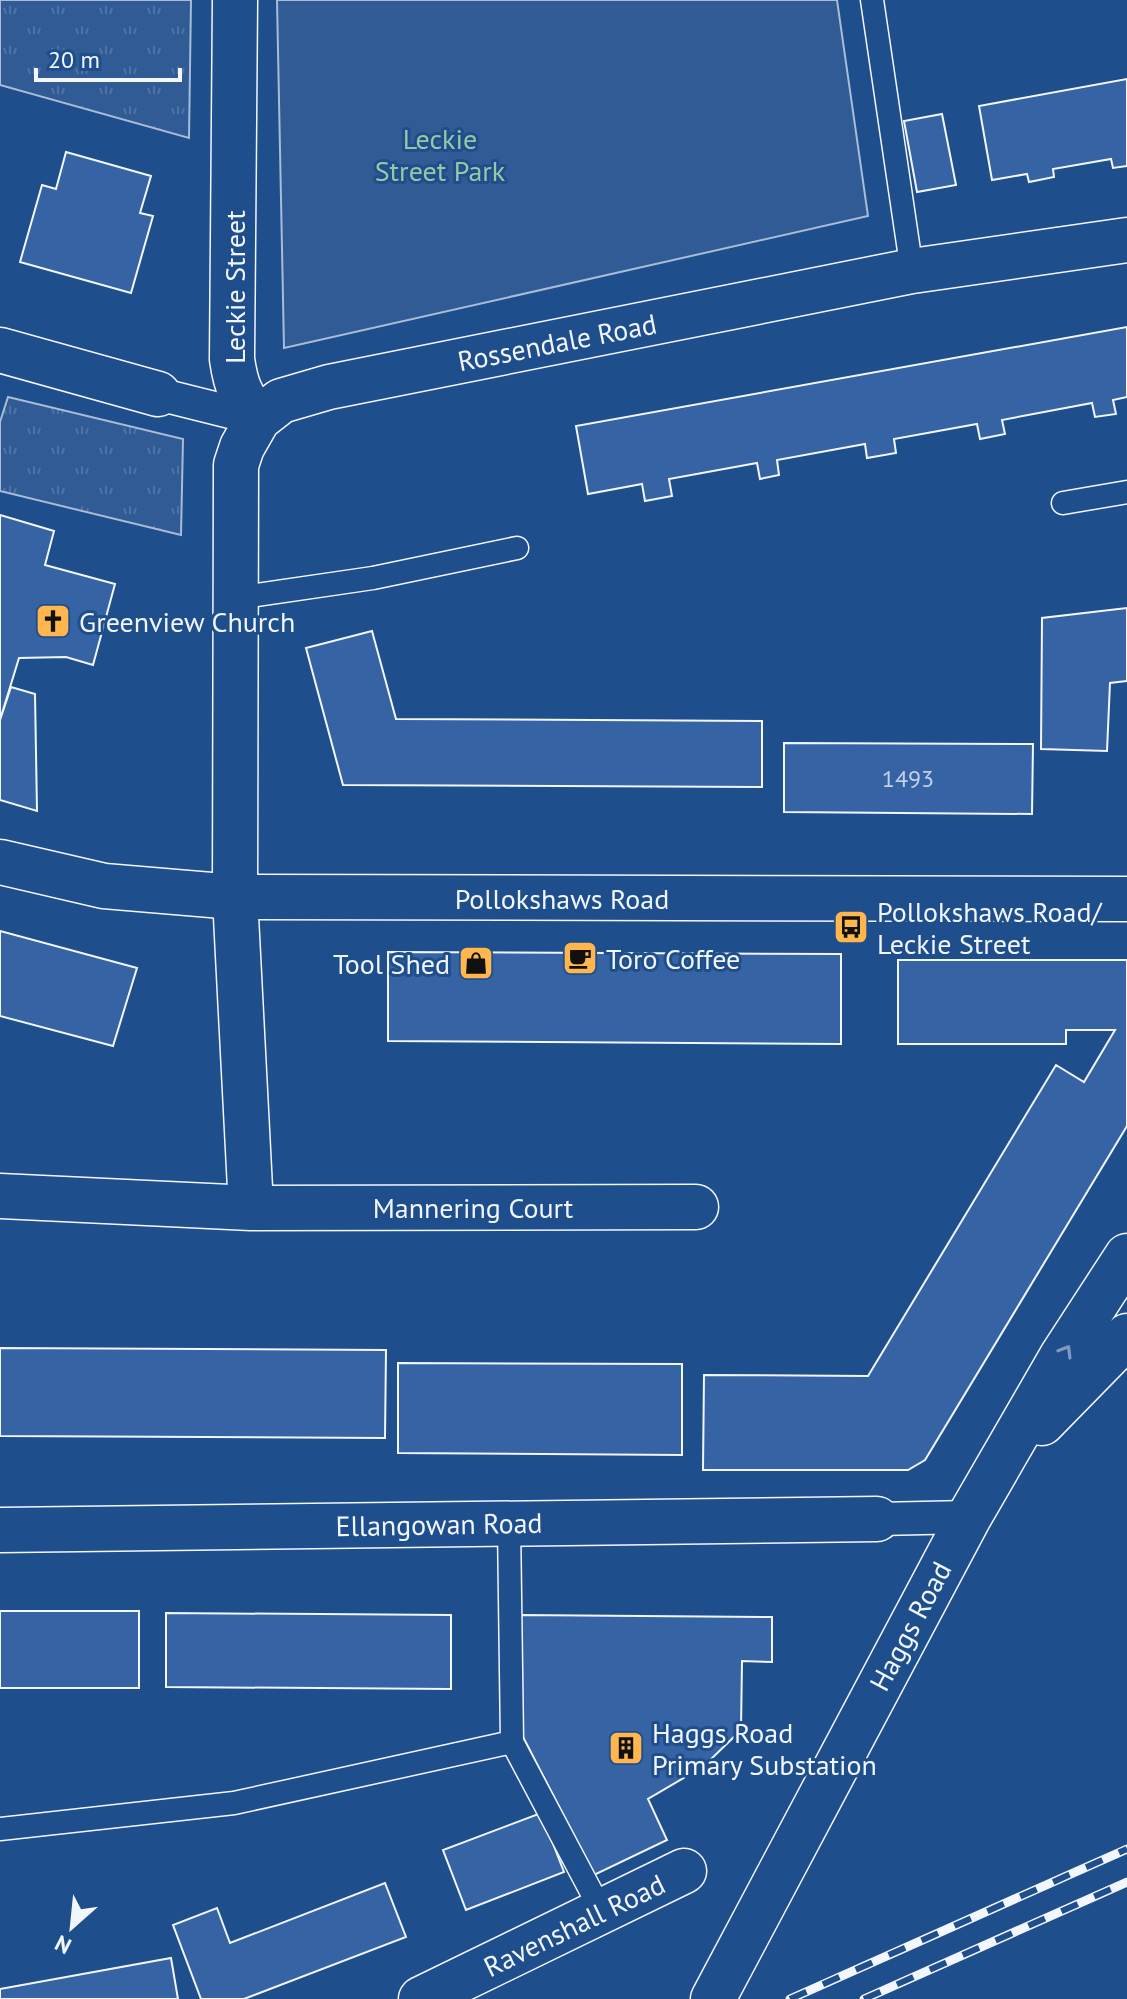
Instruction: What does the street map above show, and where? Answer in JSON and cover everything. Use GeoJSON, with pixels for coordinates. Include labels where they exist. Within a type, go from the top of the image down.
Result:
{"type":"FeatureCollection","features":[{"type":"Feature","properties":{"kind":"street","name":"Leckie Street"},"geometry":{"type":"LineString","coordinates":[[235,0],[232,359],[236,386],[242,400],[258,419]]}},
{"type":"Feature","properties":{"kind":"street","name":"Rossendale Road"},"geometry":{"type":"LineString","coordinates":[[258,419],[281,401],[329,387],[912,271],[1127,240]]}},
{"type":"Feature","properties":{"kind":"street"},"geometry":{"type":"LineString","coordinates":[[0,350],[258,419],[236,465],[235,897],[251,1208]]}},
{"type":"Feature","properties":{"kind":"street","name":"Pollokshaws Road"},"geometry":{"type":"LineString","coordinates":[[0,862],[104,886],[235,897],[1127,899]]}},
{"type":"Feature","properties":{"kind":"street","name":"Mannering Court"},"geometry":{"type":"LineString","coordinates":[[0,1196],[251,1208],[696,1207]]}},
{"type":"Feature","properties":{"kind":"street","name":"Haggs Road"},"geometry":{"type":"LineString","coordinates":[[713,1999],[969,1517],[1062,1356],[1127,1256]]}},
{"type":"Feature","properties":{"kind":"street","name":"Haggs Road"},"geometry":{"type":"LineString","coordinates":[[999,1467],[1127,1336]]}},
{"type":"Feature","properties":{"kind":"street"},"geometry":{"type":"LineString","coordinates":[[877,1519],[969,1517]]}},
{"type":"Feature","properties":{"kind":"street","name":"Ellangowan Road"},"geometry":{"type":"LineString","coordinates":[[0,1530],[877,1519]]}},
{"type":"Feature","properties":{"kind":"street","name":"Ravenshall Road"},"geometry":{"type":"LineString","coordinates":[[421,1999],[684,1871]]}},
{"type":"Feature","properties":{"kind":"lane"},"geometry":{"type":"LineString","coordinates":[[872,0],[912,271]]}},
{"type":"Feature","properties":{"kind":"lane"},"geometry":{"type":"LineString","coordinates":[[1063,503],[1127,492]]}},
{"type":"Feature","properties":{"kind":"lane"},"geometry":{"type":"LineString","coordinates":[[236,598],[373,578],[517,548]]}},
{"type":"Feature","properties":{"kind":"lane"},"geometry":{"type":"LineString","coordinates":[[509,1524],[512,1742],[602,1912]]}},
{"type":"Feature","properties":{"kind":"lane"},"geometry":{"type":"LineString","coordinates":[[0,1829],[234,1803],[512,1742]]}},
{"type":"Feature","properties":{"kind":"green space"},"geometry":{"type":"Polygon","coordinates":[[[0,0],[191,0],[189,138],[0,85],[0,0]]]}},
{"type":"Feature","properties":{"kind":"green space"},"geometry":{"type":"Polygon","coordinates":[[[8,397],[183,439],[181,535],[0,491],[0,422],[8,397]]]}},
{"type":"Feature","properties":{"kind":"shaded area","name":"Leckie Street Park"},"geometry":{"type":"Polygon","coordinates":[[[277,0],[837,0],[868,216],[284,348],[277,0]]]}},
{"type":"Feature","properties":{"kind":"building"},"geometry":{"type":"Polygon","coordinates":[[[1127,79],[1127,166],[1113,168],[1111,159],[1053,169],[1054,177],[1029,182],[1027,174],[992,180],[979,106],[1127,79]]]}},
{"type":"Feature","properties":{"kind":"building"},"geometry":{"type":"Polygon","coordinates":[[[942,114],[956,185],[917,192],[904,121],[942,114]]]}},
{"type":"Feature","properties":{"kind":"building"},"geometry":{"type":"Polygon","coordinates":[[[66,152],[151,176],[140,213],[153,216],[131,293],[20,262],[42,185],[56,189],[66,152]]]}},
{"type":"Feature","properties":{"kind":"building"},"geometry":{"type":"Polygon","coordinates":[[[1127,327],[1127,397],[1113,400],[1116,414],[1095,417],[1092,403],[1002,420],[1005,434],[980,439],[977,424],[894,439],[896,453],[867,458],[865,444],[777,460],[779,475],[760,479],[757,463],[669,479],[672,496],[645,501],[642,484],[588,494],[576,426],[1127,327]]]}},
{"type":"Feature","properties":{"kind":"building","name":"Greenview Church"},"geometry":{"type":"Polygon","coordinates":[[[0,515],[54,531],[45,565],[115,584],[93,665],[66,657],[19,658],[0,720],[0,515]]]}},
{"type":"Feature","properties":{"kind":"building"},"geometry":{"type":"Polygon","coordinates":[[[1127,608],[1127,681],[1110,683],[1107,751],[1041,749],[1042,618],[1127,608]]]}},
{"type":"Feature","properties":{"kind":"building"},"geometry":{"type":"Polygon","coordinates":[[[372,631],[396,719],[762,721],[762,787],[343,785],[306,648],[372,631]]]}},
{"type":"Feature","properties":{"kind":"building"},"geometry":{"type":"Polygon","coordinates":[[[11,687],[35,694],[37,811],[0,800],[0,720],[11,687]]]}},
{"type":"Feature","properties":{"kind":"building"},"geometry":{"type":"Polygon","coordinates":[[[784,743],[1033,744],[1032,814],[784,812],[784,743]]]}},
{"type":"Feature","properties":{"kind":"building"},"geometry":{"type":"Polygon","coordinates":[[[0,931],[137,968],[113,1046],[0,1016],[0,931]]]}},
{"type":"Feature","properties":{"kind":"building"},"geometry":{"type":"Polygon","coordinates":[[[388,952],[841,954],[841,1044],[388,1041],[388,952]]]}},
{"type":"Feature","properties":{"kind":"building"},"geometry":{"type":"Polygon","coordinates":[[[898,960],[1127,960],[1127,1126],[925,1460],[908,1470],[703,1470],[704,1375],[868,1376],[1056,1065],[1084,1082],[1115,1030],[1066,1030],[1066,1044],[898,1044],[898,960]]]}},
{"type":"Feature","properties":{"kind":"building"},"geometry":{"type":"Polygon","coordinates":[[[0,1348],[386,1350],[385,1438],[0,1436],[0,1348]]]}},
{"type":"Feature","properties":{"kind":"building"},"geometry":{"type":"Polygon","coordinates":[[[398,1363],[682,1364],[682,1455],[398,1453],[398,1363]]]}},
{"type":"Feature","properties":{"kind":"building"},"geometry":{"type":"Polygon","coordinates":[[[0,1611],[139,1611],[139,1688],[0,1688],[0,1611]]]}},
{"type":"Feature","properties":{"kind":"building"},"geometry":{"type":"Polygon","coordinates":[[[166,1613],[451,1615],[451,1689],[166,1687],[166,1613]]]}},
{"type":"Feature","properties":{"kind":"building","name":"Haggs Road Primary Substation"},"geometry":{"type":"Polygon","coordinates":[[[520,1615],[772,1617],[772,1662],[742,1661],[741,1730],[704,1766],[648,1799],[667,1840],[594,1875],[519,1729],[520,1615]]]}},
{"type":"Feature","properties":{"kind":"building"},"geometry":{"type":"Polygon","coordinates":[[[541,1813],[564,1872],[466,1910],[443,1850],[541,1813]]]}},
{"type":"Feature","properties":{"kind":"building"},"geometry":{"type":"Polygon","coordinates":[[[385,1883],[406,1937],[244,1999],[201,1999],[173,1925],[217,1908],[230,1943],[385,1883]]]}},
{"type":"Feature","properties":{"kind":"building"},"geometry":{"type":"Polygon","coordinates":[[[171,1958],[178,1999],[0,1999],[0,1989],[171,1958]]]}},
{"type":"Feature","properties":{"kind":"railway"},"geometry":{"type":"LineString","coordinates":[[790,1999],[1127,1849]]}},
{"type":"Feature","properties":{"kind":"railway"},"geometry":{"type":"LineString","coordinates":[[864,1999],[1127,1882]]}},
{"type":"Feature","properties":{"kind":"place","name":"Greenview Church"},"geometry":{"type":"Point","coordinates":[53,621]}},
{"type":"Feature","properties":{"kind":"place","name":"Pollokshaws Road/ Leckie Street"},"geometry":{"type":"Point","coordinates":[851,927]}},
{"type":"Feature","properties":{"kind":"place","name":"Toro Coffee"},"geometry":{"type":"Point","coordinates":[580,958]}},
{"type":"Feature","properties":{"kind":"place","name":"Tool Shed"},"geometry":{"type":"Point","coordinates":[476,963]}},
{"type":"Feature","properties":{"kind":"place","name":"Haggs Road Primary Substation"},"geometry":{"type":"Point","coordinates":[626,1748]}}]}
